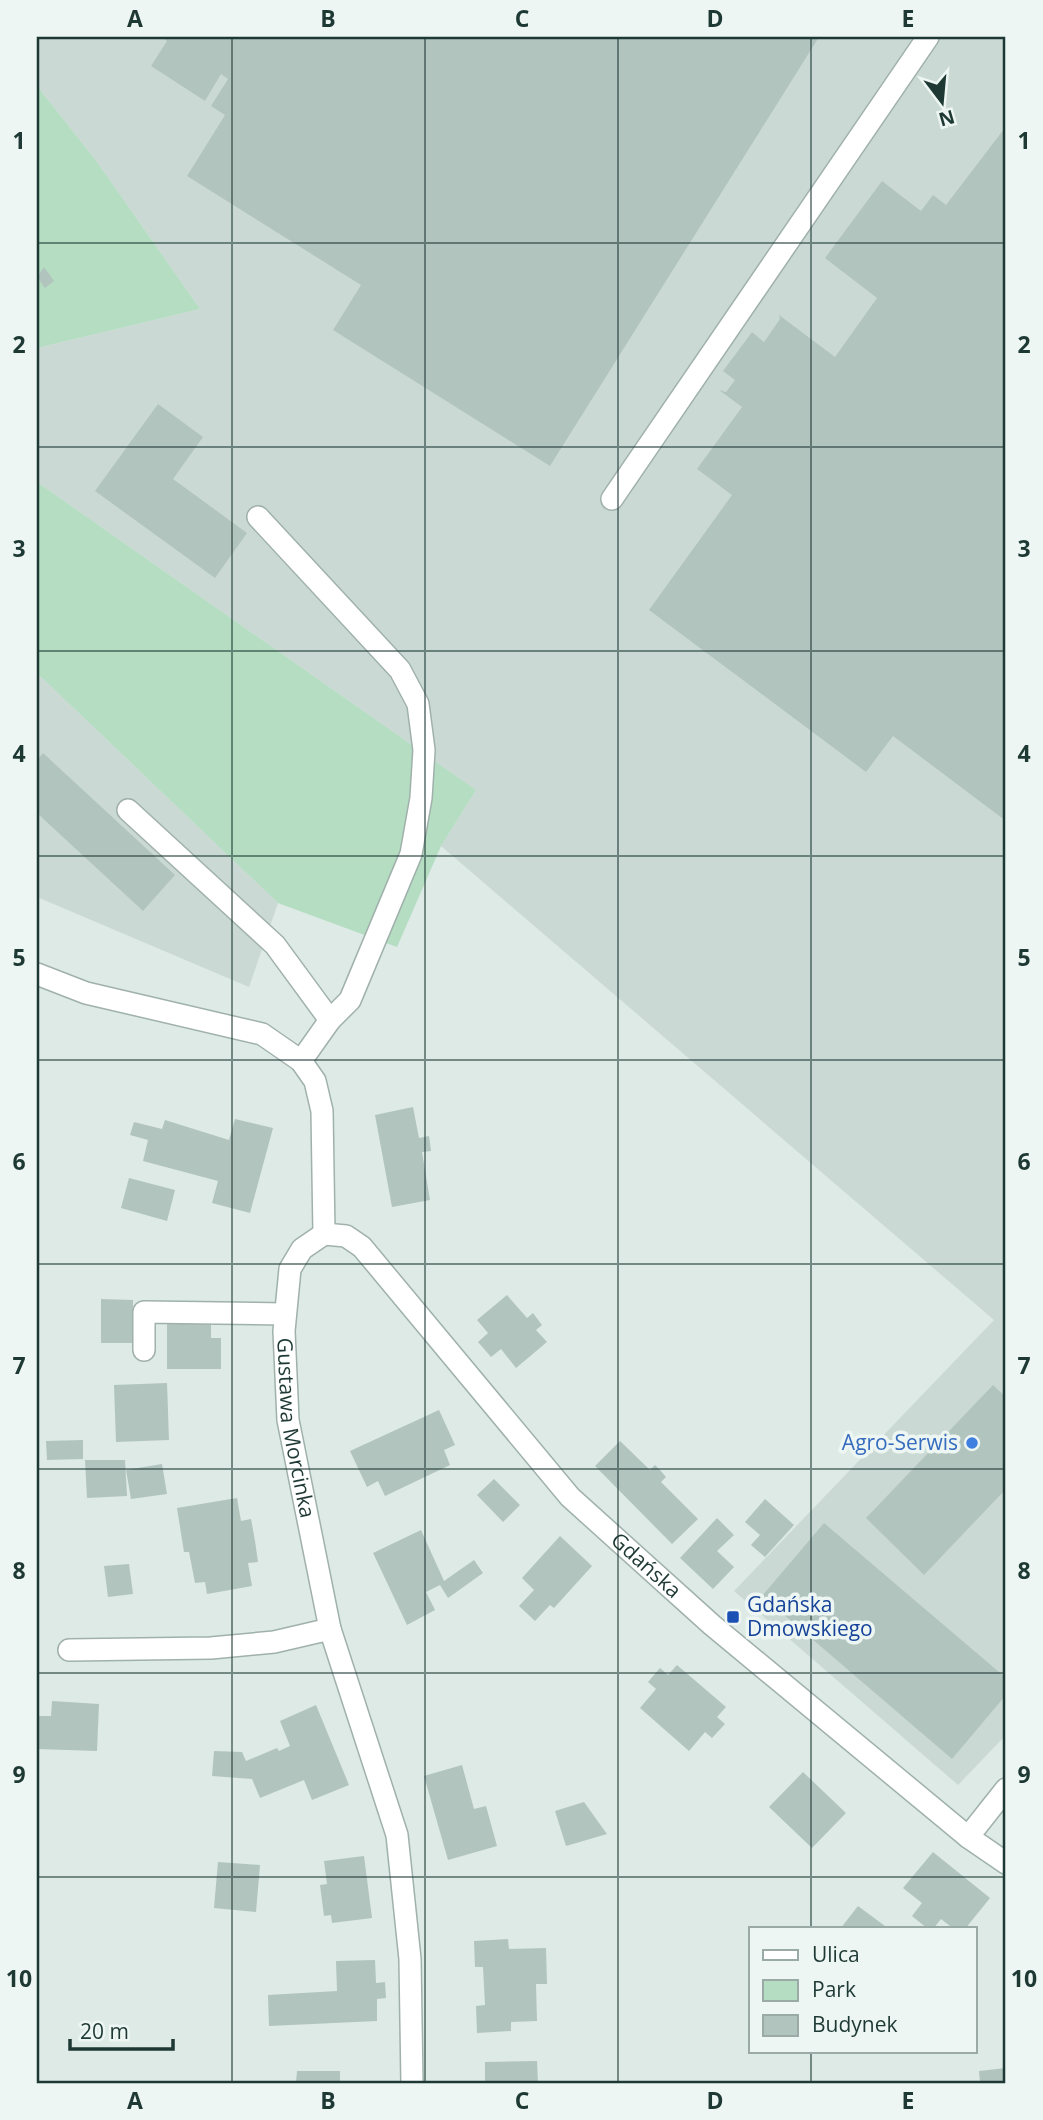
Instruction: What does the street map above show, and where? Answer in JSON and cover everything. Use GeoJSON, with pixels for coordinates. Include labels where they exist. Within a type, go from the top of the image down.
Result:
{"type":"FeatureCollection","features":[{"type":"Feature","properties":{"kind":"street"},"geometry":{"type":"LineString","coordinates":[[612,499],[918,40]]}},
{"type":"Feature","properties":{"kind":"street"},"geometry":{"type":"LineString","coordinates":[[258,517],[400,670],[418,704],[424,750],[421,799],[411,854],[350,1000],[330,1020],[301,1061]]}},
{"type":"Feature","properties":{"kind":"street"},"geometry":{"type":"LineString","coordinates":[[128,810],[275,945],[330,1020]]}},
{"type":"Feature","properties":{"kind":"street"},"geometry":{"type":"LineString","coordinates":[[37,974],[86,993],[262,1034],[301,1061],[315,1081],[322,1111],[324,1234]]}},
{"type":"Feature","properties":{"kind":"street","name":"Gustawa Morcinka"},"geometry":{"type":"LineString","coordinates":[[324,1234],[302,1250],[289,1269],[285,1314],[288,1420],[330,1629],[397,1835],[410,1959],[412,2083]]}},
{"type":"Feature","properties":{"kind":"street","name":"Gdańska"},"geometry":{"type":"LineString","coordinates":[[324,1234],[346,1236],[362,1247],[570,1497],[712,1625],[968,1838],[1006,1863]]}},
{"type":"Feature","properties":{"kind":"street"},"geometry":{"type":"LineString","coordinates":[[144,1350],[144,1312],[285,1314]]}},
{"type":"Feature","properties":{"kind":"street"},"geometry":{"type":"LineString","coordinates":[[69,1650],[211,1648],[274,1642],[330,1629]]}},
{"type":"Feature","properties":{"kind":"street"},"geometry":{"type":"LineString","coordinates":[[968,1838],[1006,1789]]}},
{"type":"Feature","properties":{"kind":"shaded area"},"geometry":{"type":"Polygon","coordinates":[[[37,37],[1006,37],[1006,1735],[958,1785],[734,1591],[994,1320],[441,846],[476,790],[37,482],[37,348],[200,309],[97,162],[37,86],[37,37]]]}},
{"type":"Feature","properties":{"kind":"shaded area"},"geometry":{"type":"Polygon","coordinates":[[[37,673],[278,903],[249,987],[37,897],[37,673]]]}},
{"type":"Feature","properties":{"kind":"green space"},"geometry":{"type":"Polygon","coordinates":[[[37,86],[97,162],[200,309],[37,348],[37,86]]]}},
{"type":"Feature","properties":{"kind":"green space"},"geometry":{"type":"Polygon","coordinates":[[[37,482],[476,790],[441,846],[397,947],[278,903],[37,673],[37,482]]]}},
{"type":"Feature","properties":{"kind":"building"},"geometry":{"type":"Polygon","coordinates":[[[161,37],[819,37],[550,466],[333,330],[361,285],[187,176],[225,115],[211,106],[228,79],[221,74],[205,101],[151,66],[167,41],[161,37]]]}},
{"type":"Feature","properties":{"kind":"building"},"geometry":{"type":"Polygon","coordinates":[[[1004,129],[1006,821],[893,736],[866,772],[649,610],[732,495],[697,469],[742,407],[719,390],[726,392],[735,380],[723,371],[752,332],[764,342],[780,319],[779,315],[835,357],[877,298],[825,258],[882,181],[921,211],[933,195],[946,205],[1004,129]]]}},
{"type":"Feature","properties":{"kind":"building"},"geometry":{"type":"Polygon","coordinates":[[[44,267],[54,281],[45,288],[37,277],[44,267]]]}},
{"type":"Feature","properties":{"kind":"building"},"geometry":{"type":"Polygon","coordinates":[[[158,404],[203,437],[173,479],[247,533],[215,578],[95,491],[158,404]]]}},
{"type":"Feature","properties":{"kind":"building"},"geometry":{"type":"Polygon","coordinates":[[[43,753],[175,875],[143,911],[37,813],[37,760],[43,753]]]}},
{"type":"Feature","properties":{"kind":"building"},"geometry":{"type":"Polygon","coordinates":[[[413,1107],[419,1138],[429,1136],[431,1151],[422,1152],[430,1200],[392,1207],[375,1115],[413,1107]]]}},
{"type":"Feature","properties":{"kind":"building"},"geometry":{"type":"Polygon","coordinates":[[[235,1119],[273,1128],[250,1213],[212,1203],[218,1181],[143,1161],[148,1140],[130,1135],[134,1122],[162,1129],[165,1120],[229,1140],[235,1119]]]}},
{"type":"Feature","properties":{"kind":"building"},"geometry":{"type":"Polygon","coordinates":[[[129,1178],[175,1190],[167,1221],[121,1208],[129,1178]]]}},
{"type":"Feature","properties":{"kind":"building"},"geometry":{"type":"Polygon","coordinates":[[[507,1295],[527,1318],[533,1313],[542,1325],[536,1330],[547,1342],[516,1368],[501,1349],[491,1357],[478,1342],[488,1333],[477,1320],[507,1295]]]}},
{"type":"Feature","properties":{"kind":"building"},"geometry":{"type":"Polygon","coordinates":[[[101,1299],[133,1300],[133,1343],[101,1343],[101,1299]]]}},
{"type":"Feature","properties":{"kind":"building"},"geometry":{"type":"Polygon","coordinates":[[[167,1324],[211,1324],[211,1338],[221,1338],[221,1369],[167,1369],[167,1324]]]}},
{"type":"Feature","properties":{"kind":"building"},"geometry":{"type":"Polygon","coordinates":[[[167,1383],[169,1440],[116,1442],[114,1385],[167,1383]]]}},
{"type":"Feature","properties":{"kind":"building","name":"Agro-Serwis"},"geometry":{"type":"Polygon","coordinates":[[[993,1385],[1006,1397],[1006,1489],[924,1575],[866,1518],[993,1385]]]}},
{"type":"Feature","properties":{"kind":"building"},"geometry":{"type":"Polygon","coordinates":[[[439,1410],[455,1445],[444,1450],[450,1465],[385,1496],[378,1481],[367,1487],[350,1451],[439,1410]]]}},
{"type":"Feature","properties":{"kind":"building"},"geometry":{"type":"Polygon","coordinates":[[[83,1440],[83,1459],[47,1460],[46,1441],[83,1440]]]}},
{"type":"Feature","properties":{"kind":"building"},"geometry":{"type":"Polygon","coordinates":[[[620,1441],[650,1470],[655,1465],[666,1477],[661,1482],[698,1519],[672,1544],[595,1466],[620,1441]]]}},
{"type":"Feature","properties":{"kind":"building"},"geometry":{"type":"Polygon","coordinates":[[[85,1460],[125,1460],[127,1496],[87,1498],[85,1460]]]}},
{"type":"Feature","properties":{"kind":"building"},"geometry":{"type":"Polygon","coordinates":[[[162,1464],[167,1494],[131,1499],[126,1470],[162,1464]]]}},
{"type":"Feature","properties":{"kind":"building"},"geometry":{"type":"Polygon","coordinates":[[[494,1479],[520,1505],[503,1522],[477,1495],[494,1479]]]}},
{"type":"Feature","properties":{"kind":"building"},"geometry":{"type":"Polygon","coordinates":[[[237,1498],[241,1521],[251,1519],[255,1541],[258,1562],[248,1563],[252,1586],[207,1594],[205,1582],[195,1583],[189,1552],[184,1552],[177,1508],[237,1498]]]}},
{"type":"Feature","properties":{"kind":"building"},"geometry":{"type":"Polygon","coordinates":[[[765,1499],[794,1525],[765,1557],[751,1545],[760,1535],[745,1522],[765,1499]]]}},
{"type":"Feature","properties":{"kind":"building"},"geometry":{"type":"Polygon","coordinates":[[[717,1518],[734,1535],[717,1551],[734,1567],[713,1589],[680,1558],[717,1518]]]}},
{"type":"Feature","properties":{"kind":"building"},"geometry":{"type":"Polygon","coordinates":[[[824,1523],[1006,1678],[1006,1695],[952,1759],[762,1596],[824,1523]]]}},
{"type":"Feature","properties":{"kind":"building"},"geometry":{"type":"Polygon","coordinates":[[[421,1530],[444,1581],[474,1560],[483,1573],[448,1598],[440,1585],[426,1592],[435,1610],[407,1625],[373,1553],[421,1530]]]}},
{"type":"Feature","properties":{"kind":"building"},"geometry":{"type":"Polygon","coordinates":[[[560,1536],[592,1566],[554,1608],[550,1605],[535,1621],[519,1606],[534,1590],[522,1578],[560,1536]]]}},
{"type":"Feature","properties":{"kind":"building"},"geometry":{"type":"Polygon","coordinates":[[[129,1564],[133,1594],[108,1597],[104,1566],[129,1564]]]}},
{"type":"Feature","properties":{"kind":"building"},"geometry":{"type":"Polygon","coordinates":[[[677,1665],[726,1707],[717,1717],[725,1724],[712,1738],[705,1732],[689,1751],[640,1708],[656,1689],[648,1682],[660,1668],[668,1675],[677,1665]]]}},
{"type":"Feature","properties":{"kind":"building"},"geometry":{"type":"Polygon","coordinates":[[[52,1701],[99,1704],[97,1751],[37,1749],[37,1716],[51,1716],[52,1701]]]}},
{"type":"Feature","properties":{"kind":"building"},"geometry":{"type":"Polygon","coordinates":[[[316,1705],[349,1785],[312,1800],[304,1780],[260,1798],[252,1779],[212,1776],[214,1751],[242,1752],[246,1761],[277,1748],[279,1751],[290,1746],[280,1721],[316,1705]]]}},
{"type":"Feature","properties":{"kind":"building"},"geometry":{"type":"Polygon","coordinates":[[[462,1765],[474,1809],[486,1806],[497,1846],[448,1860],[424,1776],[462,1765]]]}},
{"type":"Feature","properties":{"kind":"building"},"geometry":{"type":"Polygon","coordinates":[[[803,1772],[846,1813],[812,1848],[769,1807],[803,1772]]]}},
{"type":"Feature","properties":{"kind":"building"},"geometry":{"type":"Polygon","coordinates":[[[584,1802],[607,1834],[566,1846],[555,1811],[584,1802]]]}},
{"type":"Feature","properties":{"kind":"building"},"geometry":{"type":"Polygon","coordinates":[[[933,1852],[990,1898],[967,1927],[951,1927],[941,1919],[935,1927],[926,1927],[912,1916],[922,1903],[903,1888],[933,1852]]]}},
{"type":"Feature","properties":{"kind":"building"},"geometry":{"type":"Polygon","coordinates":[[[364,1856],[372,1918],[332,1923],[331,1915],[324,1916],[320,1885],[327,1884],[324,1861],[364,1856]]]}},
{"type":"Feature","properties":{"kind":"building"},"geometry":{"type":"Polygon","coordinates":[[[218,1862],[260,1865],[256,1912],[214,1908],[218,1862]]]}},
{"type":"Feature","properties":{"kind":"building"},"geometry":{"type":"Polygon","coordinates":[[[858,1906],[886,1927],[842,1927],[858,1906]]]}},
{"type":"Feature","properties":{"kind":"building"},"geometry":{"type":"Polygon","coordinates":[[[508,1939],[509,1949],[546,1948],[547,1984],[536,1984],[537,2021],[511,2022],[511,2031],[477,2033],[476,2006],[485,2005],[483,1967],[475,1967],[474,1941],[508,1939]]]}},
{"type":"Feature","properties":{"kind":"building"},"geometry":{"type":"Polygon","coordinates":[[[375,1960],[376,1983],[385,1982],[386,1998],[377,1999],[377,2021],[269,2026],[268,1995],[337,1991],[336,1961],[375,1960]]]}},
{"type":"Feature","properties":{"kind":"building"},"geometry":{"type":"Polygon","coordinates":[[[537,2061],[538,2083],[485,2083],[485,2062],[537,2061]]]}},
{"type":"Feature","properties":{"kind":"building"},"geometry":{"type":"Polygon","coordinates":[[[1006,2068],[1006,2083],[980,2083],[979,2071],[1006,2068]]]}},
{"type":"Feature","properties":{"kind":"building"},"geometry":{"type":"Polygon","coordinates":[[[297,2071],[340,2071],[340,2083],[296,2083],[297,2071]]]}},
{"type":"Feature","properties":{"kind":"place","name":"Agro-Serwis"},"geometry":{"type":"Point","coordinates":[972,1443]}},
{"type":"Feature","properties":{"kind":"place","name":"Gdańska Dmowskiego"},"geometry":{"type":"Point","coordinates":[733,1617]}}]}
